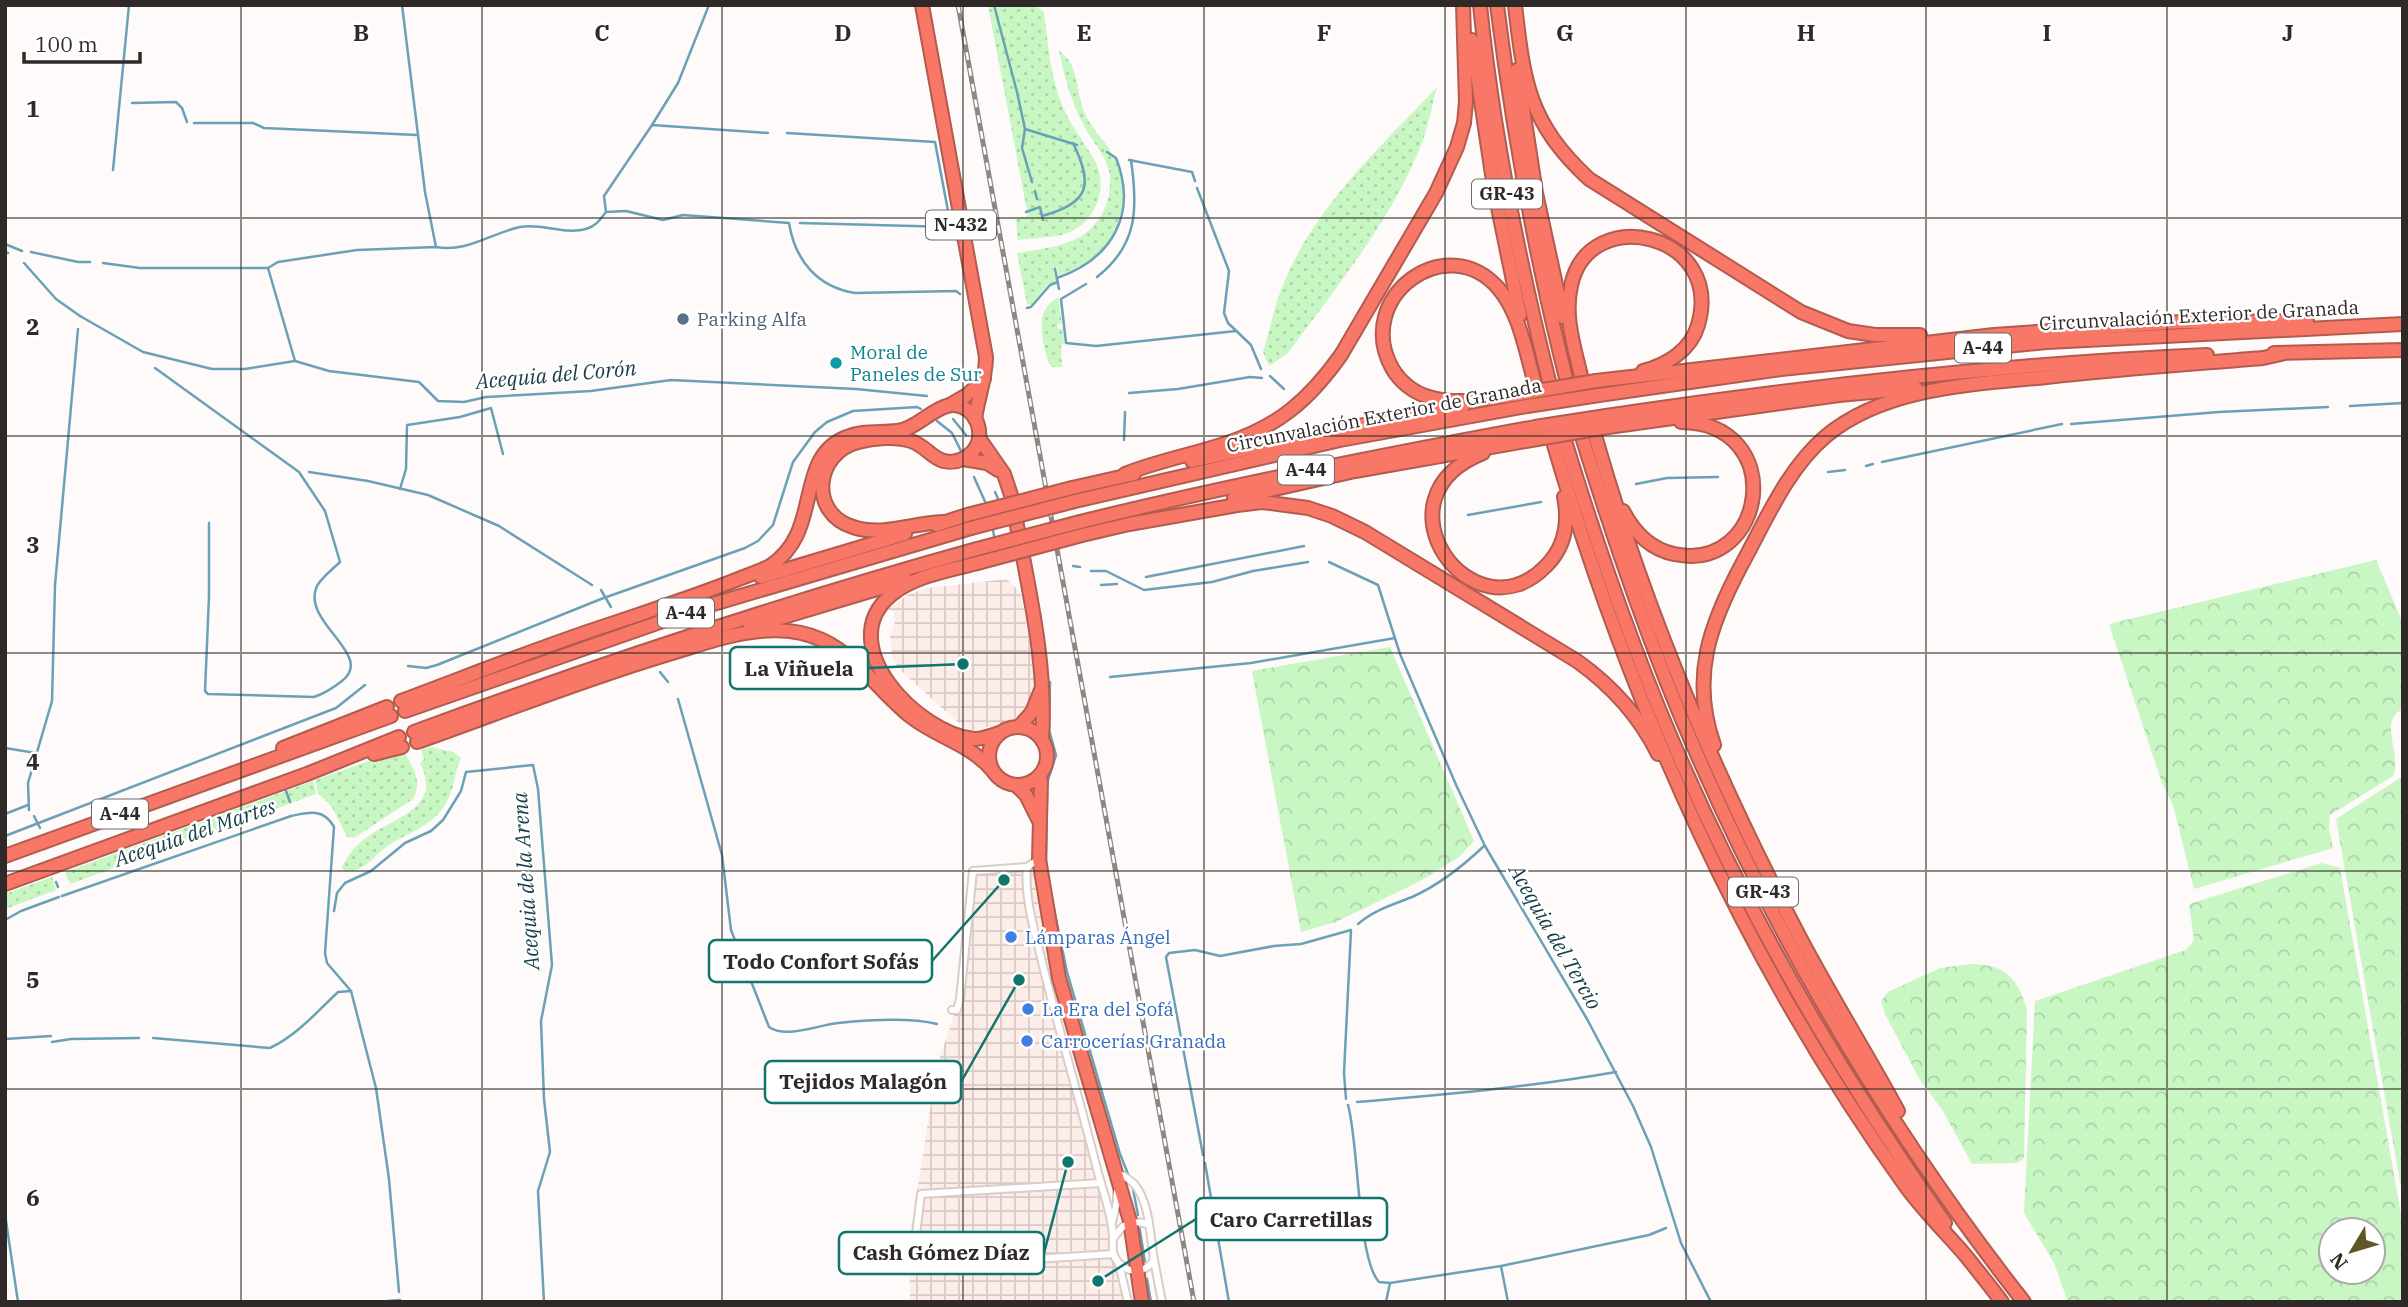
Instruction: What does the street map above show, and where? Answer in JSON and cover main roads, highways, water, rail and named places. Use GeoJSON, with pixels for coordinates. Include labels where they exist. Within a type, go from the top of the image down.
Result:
{"type":"FeatureCollection","features":[{"type":"Feature","properties":{"kind":"highway","name":"N-432"},"geometry":{"type":"LineString","coordinates":[[922,5],[986,357],[975,419],[979,438],[1004,474],[1011,495]]}},
{"type":"Feature","properties":{"kind":"highway"},"geometry":{"type":"LineString","coordinates":[[1466,5],[1494,188],[1526,350]]}},
{"type":"Feature","properties":{"kind":"highway"},"geometry":{"type":"LineString","coordinates":[[1074,494],[1125,474],[1225,444],[1272,424],[1308,397],[1326,376],[1436,194],[1457,147],[1464,123],[1466,102],[1466,5]]}},
{"type":"Feature","properties":{"kind":"highway","name":"GR-43"},"geometry":{"type":"LineString","coordinates":[[1480,5],[1507,191],[1521,267],[1549,381]]}},
{"type":"Feature","properties":{"kind":"highway","name":"GR-43"},"geometry":{"type":"LineString","coordinates":[[1497,5],[1507,83],[1533,236],[1566,378]]}},
{"type":"Feature","properties":{"kind":"highway"},"geometry":{"type":"LineString","coordinates":[[1512,5],[1522,64],[1537,115],[1567,159],[1615,197],[1801,312],[1826,323],[1848,331],[1875,335],[1975,332],[1994,335]]}},
{"type":"Feature","properties":{"kind":"highway"},"geometry":{"type":"LineString","coordinates":[[1512,5],[1521,102],[1536,193],[1568,339],[1576,353]]}},
{"type":"Feature","properties":{"kind":"highway"},"geometry":{"type":"LineString","coordinates":[[1581,376],[1568,313],[1571,282],[1584,260],[1593,251],[1620,238],[1635,236],[1667,244],[1681,254],[1699,281],[1702,297],[1697,329],[1691,341],[1669,361],[1597,388]]}},
{"type":"Feature","properties":{"kind":"highway"},"geometry":{"type":"LineString","coordinates":[[1526,399],[1445,400],[1430,398],[1406,384],[1395,373],[1387,358],[1382,331],[1385,315],[1397,291],[1406,281],[1431,269],[1445,266],[1460,267],[1489,279],[1509,304],[1535,384]]}},
{"type":"Feature","properties":{"kind":"highway"},"geometry":{"type":"LineString","coordinates":[[1623,377],[1994,335],[2181,322],[2351,321],[2370,324]]}},
{"type":"Feature","properties":{"kind":"highway","name":"Circunvalación Exterior de Granada"},"geometry":{"type":"LineString","coordinates":[[727,585],[600,627],[403,706],[969,521],[1074,494],[1526,399],[1597,388],[1998,346],[2403,324]]}},
{"type":"Feature","properties":{"kind":"highway","name":"Circunvalación Exterior de Granada"},"geometry":{"type":"LineString","coordinates":[[719,639],[415,737],[596,666],[770,609],[1081,529],[1211,490],[1325,466],[1536,433],[1758,393],[1917,376],[2182,356],[2403,350]]}},
{"type":"Feature","properties":{"kind":"highway"},"geometry":{"type":"LineString","coordinates":[[1646,421],[1839,395],[2263,358],[2281,354]]}},
{"type":"Feature","properties":{"kind":"highway"},"geometry":{"type":"LineString","coordinates":[[727,585],[770,566],[791,548],[803,522],[813,474],[825,453],[834,444],[855,434],[910,428],[939,408],[967,395],[984,379]]}},
{"type":"Feature","properties":{"kind":"highway"},"geometry":{"type":"LineString","coordinates":[[1737,812],[1733,794],[1710,734],[1705,711],[1704,665],[1707,643],[1723,601],[1781,492],[1808,454],[1824,437],[1856,415],[1905,397],[1972,384]]}},
{"type":"Feature","properties":{"kind":"highway"},"geometry":{"type":"LineString","coordinates":[[1125,474],[1476,404],[1486,399]]}},
{"type":"Feature","properties":{"kind":"highway"},"geometry":{"type":"LineString","coordinates":[[950,405],[966,409],[975,419]]}},
{"type":"Feature","properties":{"kind":"highway"},"geometry":{"type":"LineString","coordinates":[[926,419],[922,432],[926,448]]}},
{"type":"Feature","properties":{"kind":"highway"},"geometry":{"type":"LineString","coordinates":[[1607,421],[1699,423],[1713,427],[1736,442],[1747,460],[1754,481],[1751,509],[1746,522],[1730,541],[1705,554],[1692,556],[1664,552],[1640,537],[1627,519],[1609,484]]}},
{"type":"Feature","properties":{"kind":"highway"},"geometry":{"type":"LineString","coordinates":[[1536,433],[1468,459],[1447,477],[1435,500],[1433,523],[1437,545],[1444,557],[1468,578],[1482,584],[1507,585],[1531,578],[1552,560],[1559,549],[1567,521],[1562,472]]}},
{"type":"Feature","properties":{"kind":"highway"},"geometry":{"type":"LineString","coordinates":[[969,521],[879,531],[861,530],[849,526],[831,513],[824,501],[822,479],[831,459],[847,446],[871,440],[909,440],[926,448],[941,460],[955,461],[971,453],[979,438]]}},
{"type":"Feature","properties":{"kind":"highway","name":"GR-43"},"geometry":{"type":"LineString","coordinates":[[1609,484],[1590,439],[1613,536],[1667,681],[1707,777],[1763,893],[1819,996],[1940,1189],[2026,1302]]}},
{"type":"Feature","properties":{"kind":"highway"},"geometry":{"type":"LineString","coordinates":[[1129,524],[1141,518],[1354,471],[1513,442]]}},
{"type":"Feature","properties":{"kind":"highway","name":"GR-43"},"geometry":{"type":"LineString","coordinates":[[1562,472],[1560,444],[1645,673],[1682,763],[1737,879],[1824,1038],[1965,1254]]}},
{"type":"Feature","properties":{"kind":"highway"},"geometry":{"type":"LineString","coordinates":[[963,459],[987,463],[1004,474]]}},
{"type":"Feature","properties":{"kind":"highway"},"geometry":{"type":"LineString","coordinates":[[1562,472],[1619,642],[1694,822]]}},
{"type":"Feature","properties":{"kind":"highway"},"geometry":{"type":"LineString","coordinates":[[1609,484],[1683,690],[1737,812],[1798,934],[1899,1111],[1990,1252],[2026,1302]]}},
{"type":"Feature","properties":{"kind":"highway"},"geometry":{"type":"LineString","coordinates":[[1081,529],[1129,524],[1262,502],[1308,508],[1365,532],[1577,660],[1597,675],[1615,691],[1643,727],[1694,822],[1735,908],[1853,1107],[1909,1190],[1948,1238],[1965,1254],[2002,1302]]}},
{"type":"Feature","properties":{"kind":"highway"},"geometry":{"type":"LineString","coordinates":[[727,585],[755,579],[942,522]]}},
{"type":"Feature","properties":{"kind":"highway"},"geometry":{"type":"LineString","coordinates":[[979,555],[893,593],[877,611],[872,623],[870,639],[875,663],[906,701],[936,724],[976,739],[1019,727],[1028,729],[1042,740]]}},
{"type":"Feature","properties":{"kind":"highway"},"geometry":{"type":"LineString","coordinates":[[1023,557],[1035,618],[1044,695],[1042,740],[1046,759],[1039,776],[1041,790],[1038,859],[1059,978],[1116,1171],[1126,1224],[1139,1271],[1142,1302]]}},
{"type":"Feature","properties":{"kind":"highway"},"geometry":{"type":"LineString","coordinates":[[719,639],[830,602],[931,575]]}},
{"type":"Feature","properties":{"kind":"highway"},"geometry":{"type":"LineString","coordinates":[[719,639],[773,630],[821,639],[854,662],[917,721],[984,759],[1000,779],[1016,785],[1034,808],[1038,821]]}},
{"type":"Feature","properties":{"kind":"highway"},"geometry":{"type":"LineString","coordinates":[[1019,727],[1032,712],[1042,686]]}},
{"type":"Feature","properties":{"kind":"highway","name":"A-44"},"geometry":{"type":"LineString","coordinates":[[5,856],[236,772],[249,762],[389,711]]}},
{"type":"Feature","properties":{"kind":"highway"},"geometry":{"type":"LineString","coordinates":[[993,771],[989,755],[999,733]]}},
{"type":"Feature","properties":{"kind":"highway","name":"A-44"},"geometry":{"type":"LineString","coordinates":[[5,884],[307,774],[321,773],[401,742]]}},
{"type":"Feature","properties":{"kind":"highway"},"geometry":{"type":"LineString","coordinates":[[1016,785],[1039,776]]}},
{"type":"Feature","properties":{"kind":"waterway"},"geometry":{"type":"LineString","coordinates":[[113,170],[129,5]]}},
{"type":"Feature","properties":{"kind":"waterway"},"geometry":{"type":"LineString","coordinates":[[402,5],[425,192],[436,247]]}},
{"type":"Feature","properties":{"kind":"waterway"},"geometry":{"type":"LineString","coordinates":[[652,125],[678,83],[709,5]]}},
{"type":"Feature","properties":{"kind":"waterway"},"geometry":{"type":"LineString","coordinates":[[994,5],[1025,129],[1022,148],[1032,182]]}},
{"type":"Feature","properties":{"kind":"waterway"},"geometry":{"type":"LineString","coordinates":[[132,103],[176,102],[182,108],[187,122]]}},
{"type":"Feature","properties":{"kind":"waterway"},"geometry":{"type":"LineString","coordinates":[[194,123],[253,123],[264,128],[417,135]]}},
{"type":"Feature","properties":{"kind":"waterway"},"geometry":{"type":"LineString","coordinates":[[606,212],[604,196],[652,125],[768,133]]}},
{"type":"Feature","properties":{"kind":"waterway"},"geometry":{"type":"LineString","coordinates":[[1025,129],[1077,145]]}},
{"type":"Feature","properties":{"kind":"waterway"},"geometry":{"type":"LineString","coordinates":[[787,133],[935,142],[951,227],[800,223]]}},
{"type":"Feature","properties":{"kind":"waterway"},"geometry":{"type":"LineString","coordinates":[[1042,216],[1070,205],[1083,191],[1084,171],[1073,143]]}},
{"type":"Feature","properties":{"kind":"waterway"},"geometry":{"type":"LineString","coordinates":[[1057,278],[1093,259],[1106,246],[1122,216],[1122,178],[1116,158],[1107,152]]}},
{"type":"Feature","properties":{"kind":"waterway"},"geometry":{"type":"LineString","coordinates":[[1129,160],[1192,172],[1195,181]]}},
{"type":"Feature","properties":{"kind":"waterway"},"geometry":{"type":"LineString","coordinates":[[1097,277],[1111,265],[1128,239],[1134,210],[1131,160]]}},
{"type":"Feature","properties":{"kind":"waterway"},"geometry":{"type":"LineString","coordinates":[[1197,188],[1229,271],[1224,313],[1228,323],[1251,345],[1261,369]]}},
{"type":"Feature","properties":{"kind":"waterway"},"geometry":{"type":"LineString","coordinates":[[1035,191],[1037,199]]}},
{"type":"Feature","properties":{"kind":"waterway"},"geometry":{"type":"LineString","coordinates":[[1026,212],[1040,207],[1043,220]]}},
{"type":"Feature","properties":{"kind":"waterway"},"geometry":{"type":"LineString","coordinates":[[103,263],[140,268],[268,268],[278,262],[357,250],[458,247],[528,226],[562,230],[586,229],[600,220],[606,212],[626,211],[663,220],[683,215],[789,223],[796,249],[810,270],[830,285],[842,290],[855,293],[956,291],[960,294]]}},
{"type":"Feature","properties":{"kind":"waterway"},"geometry":{"type":"LineString","coordinates":[[5,244],[22,251]]}},
{"type":"Feature","properties":{"kind":"waterway"},"geometry":{"type":"LineString","coordinates":[[31,252],[90,262]]}},
{"type":"Feature","properties":{"kind":"waterway"},"geometry":{"type":"LineString","coordinates":[[24,263],[56,299],[80,316]]}},
{"type":"Feature","properties":{"kind":"waterway","name":"Acequia del Corón"},"geometry":{"type":"LineString","coordinates":[[268,268],[295,361],[329,371],[419,382],[438,401],[464,402],[486,397],[591,391],[671,380],[856,389],[927,396]]}},
{"type":"Feature","properties":{"kind":"waterway"},"geometry":{"type":"LineString","coordinates":[[1055,269],[1059,289]]}},
{"type":"Feature","properties":{"kind":"waterway"},"geometry":{"type":"LineString","coordinates":[[1027,308],[1031,307],[1050,285],[1058,282]]}},
{"type":"Feature","properties":{"kind":"waterway"},"geometry":{"type":"LineString","coordinates":[[1086,284],[1061,299],[1066,343],[1096,346],[1236,331]]}},
{"type":"Feature","properties":{"kind":"waterway"},"geometry":{"type":"LineString","coordinates":[[80,316],[143,352],[212,369],[245,369],[295,361]]}},
{"type":"Feature","properties":{"kind":"waterway"},"geometry":{"type":"LineString","coordinates":[[29,810],[28,783],[52,701],[55,585],[78,329]]}},
{"type":"Feature","properties":{"kind":"waterway"},"geometry":{"type":"LineString","coordinates":[[155,368],[299,472],[325,511],[340,562],[319,583],[315,599],[326,625],[350,660],[350,671],[342,681],[314,697],[208,694],[205,691],[209,523]]}},
{"type":"Feature","properties":{"kind":"waterway"},"geometry":{"type":"LineString","coordinates":[[1270,376],[1284,389]]}},
{"type":"Feature","properties":{"kind":"waterway"},"geometry":{"type":"LineString","coordinates":[[1129,393],[1178,389],[1250,377],[1262,378]]}},
{"type":"Feature","properties":{"kind":"waterway"},"geometry":{"type":"LineString","coordinates":[[2350,406],[2403,403]]}},
{"type":"Feature","properties":{"kind":"waterway"},"geometry":{"type":"LineString","coordinates":[[408,666],[426,668],[437,665],[601,599],[745,548],[758,541],[773,525],[793,462],[815,432],[827,422],[853,411],[917,407],[921,409]]}},
{"type":"Feature","properties":{"kind":"waterway"},"geometry":{"type":"LineString","coordinates":[[2071,424],[2219,412],[2328,407]]}},
{"type":"Feature","properties":{"kind":"waterway"},"geometry":{"type":"LineString","coordinates":[[400,489],[406,469],[407,425],[460,417],[491,408],[503,454]]}},
{"type":"Feature","properties":{"kind":"waterway"},"geometry":{"type":"LineString","coordinates":[[1124,440],[1125,412]]}},
{"type":"Feature","properties":{"kind":"waterway","name":"Acequia del Corón"},"geometry":{"type":"LineString","coordinates":[[953,419],[966,435]]}},
{"type":"Feature","properties":{"kind":"waterway"},"geometry":{"type":"LineString","coordinates":[[937,421],[952,433],[961,451]]}},
{"type":"Feature","properties":{"kind":"waterway"},"geometry":{"type":"LineString","coordinates":[[1882,462],[2062,424]]}},
{"type":"Feature","properties":{"kind":"waterway"},"geometry":{"type":"LineString","coordinates":[[1866,466],[1873,464]]}},
{"type":"Feature","properties":{"kind":"waterway"},"geometry":{"type":"LineString","coordinates":[[1828,472],[1845,470]]}},
{"type":"Feature","properties":{"kind":"waterway"},"geometry":{"type":"LineString","coordinates":[[309,472],[368,481],[428,495],[499,526],[592,585]]}},
{"type":"Feature","properties":{"kind":"waterway"},"geometry":{"type":"LineString","coordinates":[[974,477],[987,506]]}},
{"type":"Feature","properties":{"kind":"waterway"},"geometry":{"type":"LineString","coordinates":[[1636,484],[1667,478],[1718,477]]}},
{"type":"Feature","properties":{"kind":"waterway","name":"Acequia del Corón"},"geometry":{"type":"LineString","coordinates":[[995,492],[999,501]]}},
{"type":"Feature","properties":{"kind":"waterway"},"geometry":{"type":"LineString","coordinates":[[1468,515],[1541,502]]}},
{"type":"Feature","properties":{"kind":"waterway"},"geometry":{"type":"LineString","coordinates":[[992,526],[995,540]]}},
{"type":"Feature","properties":{"kind":"waterway"},"geometry":{"type":"LineString","coordinates":[[1146,577],[1304,546]]}},
{"type":"Feature","properties":{"kind":"waterway","name":"Acequia del Corón"},"geometry":{"type":"LineString","coordinates":[[1091,571],[1106,571],[1144,590],[1212,582],[1253,571],[1308,562]]}},
{"type":"Feature","properties":{"kind":"waterway","name":"Acequia del Tercio"},"geometry":{"type":"LineString","coordinates":[[1329,562],[1378,585],[1400,654],[1457,787],[1485,846],[1587,1019],[1633,1106],[1651,1147],[1681,1243],[1711,1302]]}},
{"type":"Feature","properties":{"kind":"waterway","name":"Acequia del Corón"},"geometry":{"type":"LineString","coordinates":[[1073,566],[1080,567]]}},
{"type":"Feature","properties":{"kind":"waterway"},"geometry":{"type":"LineString","coordinates":[[1101,585],[1117,584]]}},
{"type":"Feature","properties":{"kind":"waterway"},"geometry":{"type":"LineString","coordinates":[[601,590],[611,607]]}},
{"type":"Feature","properties":{"kind":"waterway"},"geometry":{"type":"LineString","coordinates":[[1110,677],[1251,663],[1395,638]]}},
{"type":"Feature","properties":{"kind":"waterway"},"geometry":{"type":"LineString","coordinates":[[660,672],[668,682]]}},
{"type":"Feature","properties":{"kind":"waterway"},"geometry":{"type":"LineString","coordinates":[[1047,783],[1056,755],[1049,730],[1050,682]]}},
{"type":"Feature","properties":{"kind":"waterway"},"geometry":{"type":"LineString","coordinates":[[5,836],[336,708],[365,685]]}},
{"type":"Feature","properties":{"kind":"waterway"},"geometry":{"type":"LineString","coordinates":[[678,699],[722,855],[731,930],[769,1027],[793,1032],[862,1021],[914,1020],[937,1024]]}},
{"type":"Feature","properties":{"kind":"waterway"},"geometry":{"type":"LineString","coordinates":[[5,748],[36,753]]}},
{"type":"Feature","properties":{"kind":"waterway","name":"Acequia de la Arena"},"geometry":{"type":"LineString","coordinates":[[334,911],[337,893],[345,883],[371,871],[405,843],[431,831],[443,820],[461,791],[466,772],[533,765],[538,789],[552,965],[541,1021],[544,1099],[550,1152],[538,1191],[544,1302]]}},
{"type":"Feature","properties":{"kind":"waterway"},"geometry":{"type":"LineString","coordinates":[[286,791],[290,802]]}},
{"type":"Feature","properties":{"kind":"waterway"},"geometry":{"type":"LineString","coordinates":[[1046,870],[1047,793]]}},
{"type":"Feature","properties":{"kind":"waterway"},"geometry":{"type":"LineString","coordinates":[[5,814],[28,805]]}},
{"type":"Feature","properties":{"kind":"waterway"},"geometry":{"type":"LineString","coordinates":[[62,896],[291,816],[316,813],[330,821],[334,827],[325,953],[327,963],[351,991],[376,1088],[389,1179],[399,1292]]}},
{"type":"Feature","properties":{"kind":"waterway"},"geometry":{"type":"LineString","coordinates":[[34,816],[40,828]]}},
{"type":"Feature","properties":{"kind":"waterway"},"geometry":{"type":"LineString","coordinates":[[1358,924],[1377,911],[1432,887],[1484,846]]}},
{"type":"Feature","properties":{"kind":"waterway"},"geometry":{"type":"LineString","coordinates":[[56,882],[58,887]]}},
{"type":"Feature","properties":{"kind":"waterway"},"geometry":{"type":"LineString","coordinates":[[1050,890],[1067,972],[1128,1174]]}},
{"type":"Feature","properties":{"kind":"waterway","name":"Acequia del Martes"},"geometry":{"type":"LineString","coordinates":[[5,920],[59,897]]}},
{"type":"Feature","properties":{"kind":"waterway"},"geometry":{"type":"LineString","coordinates":[[1203,1155],[1166,957],[1169,953],[1195,950],[1220,956],[1301,944],[1351,930],[1344,1073],[1346,1099]]}},
{"type":"Feature","properties":{"kind":"waterway"},"geometry":{"type":"LineString","coordinates":[[153,1038],[270,1048],[298,1030],[338,992],[351,991]]}},
{"type":"Feature","properties":{"kind":"waterway"},"geometry":{"type":"LineString","coordinates":[[5,1039],[51,1036]]}},
{"type":"Feature","properties":{"kind":"waterway"},"geometry":{"type":"LineString","coordinates":[[52,1042],[71,1039],[139,1038]]}},
{"type":"Feature","properties":{"kind":"waterway"},"geometry":{"type":"LineString","coordinates":[[1357,1102],[1486,1090],[1616,1072]]}},
{"type":"Feature","properties":{"kind":"waterway"},"geometry":{"type":"LineString","coordinates":[[1348,1105],[1366,1250],[1379,1282],[1390,1283]]}},
{"type":"Feature","properties":{"kind":"waterway"},"geometry":{"type":"LineString","coordinates":[[1205,1163],[1229,1302]]}},
{"type":"Feature","properties":{"kind":"waterway"},"geometry":{"type":"LineString","coordinates":[[1132,1184],[1138,1215]]}},
{"type":"Feature","properties":{"kind":"waterway","name":"Acequia del Martes"},"geometry":{"type":"LineString","coordinates":[[5,1214],[18,1302]]}},
{"type":"Feature","properties":{"kind":"waterway"},"geometry":{"type":"LineString","coordinates":[[1139,1225],[1145,1262]]}},
{"type":"Feature","properties":{"kind":"waterway"},"geometry":{"type":"LineString","coordinates":[[1508,1302],[1501,1266],[1649,1235],[1666,1228]]}},
{"type":"Feature","properties":{"kind":"waterway"},"geometry":{"type":"LineString","coordinates":[[1386,1302],[1390,1283],[1501,1266]]}},
{"type":"Feature","properties":{"kind":"waterway"},"geometry":{"type":"LineString","coordinates":[[1147,1279],[1151,1302]]}},
{"type":"Feature","properties":{"kind":"waterway"},"geometry":{"type":"LineString","coordinates":[[376,1302],[400,1302]]}},
{"type":"Feature","properties":{"kind":"railway"},"geometry":{"type":"LineString","coordinates":[[958,5],[1194,1302]]}},
{"type":"Feature","properties":{"kind":"place","name":"Parking Alfa"},"geometry":{"type":"Point","coordinates":[683,319]}},
{"type":"Feature","properties":{"kind":"place","name":"Moral de Paneles de Sur"},"geometry":{"type":"Point","coordinates":[836,363]}},
{"type":"Feature","properties":{"kind":"place","name":"La Viñuela"},"geometry":{"type":"Point","coordinates":[963,664]}},
{"type":"Feature","properties":{"kind":"place","name":"Todo Confort Sofás"},"geometry":{"type":"Point","coordinates":[1004,880]}},
{"type":"Feature","properties":{"kind":"place","name":"Lámparas Ángel"},"geometry":{"type":"Point","coordinates":[1011,937]}},
{"type":"Feature","properties":{"kind":"place","name":"Tejidos Malagón"},"geometry":{"type":"Point","coordinates":[1019,980]}},
{"type":"Feature","properties":{"kind":"place","name":"La Era del Sofá"},"geometry":{"type":"Point","coordinates":[1028,1009]}},
{"type":"Feature","properties":{"kind":"place","name":"Carrocerías Granada"},"geometry":{"type":"Point","coordinates":[1027,1041]}},
{"type":"Feature","properties":{"kind":"place","name":"Cash Gómez Díaz"},"geometry":{"type":"Point","coordinates":[1068,1162]}},
{"type":"Feature","properties":{"kind":"place","name":"Caro Carretillas"},"geometry":{"type":"Point","coordinates":[1098,1281]}}]}
